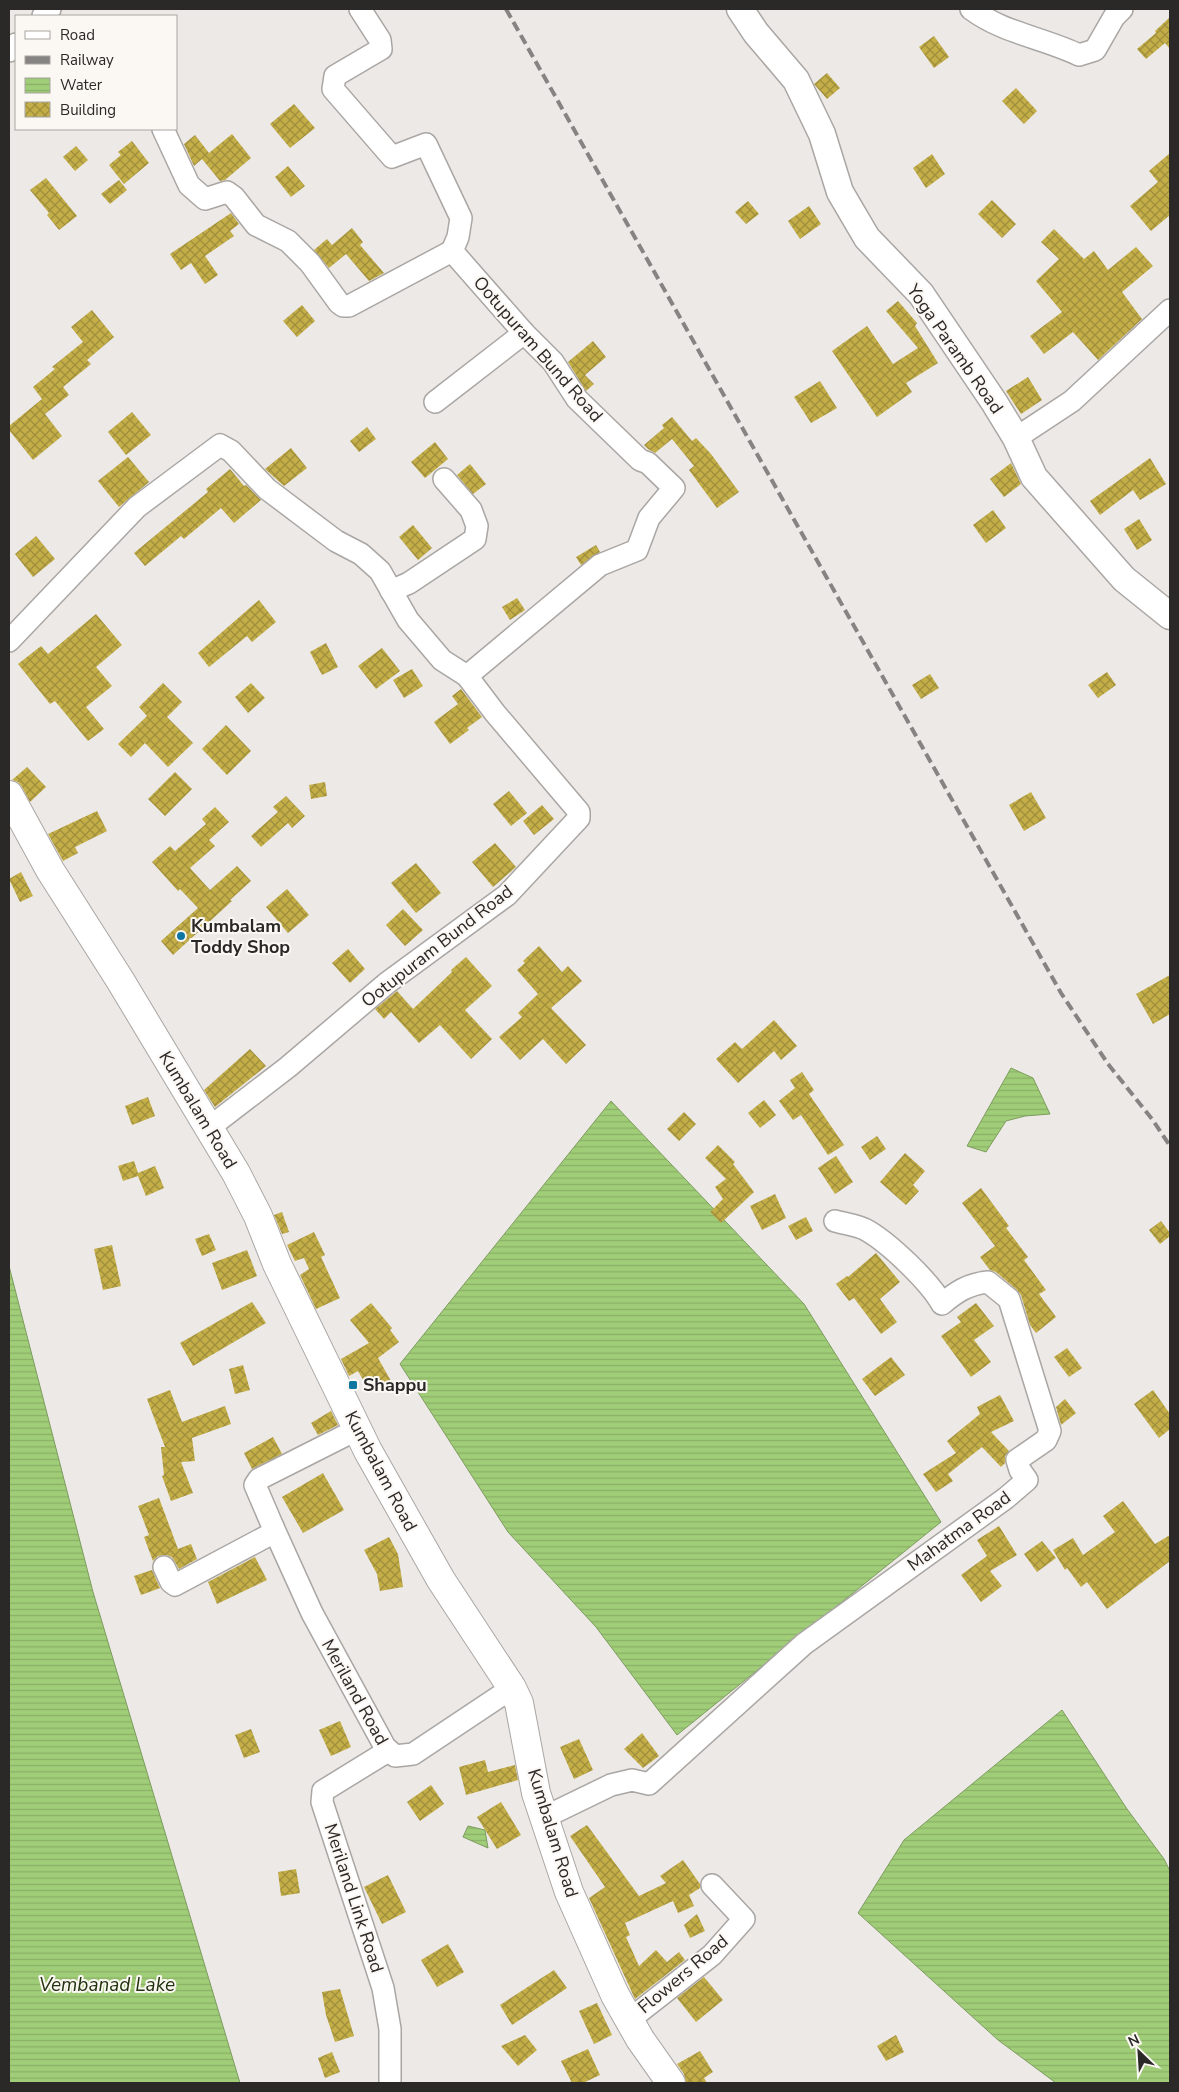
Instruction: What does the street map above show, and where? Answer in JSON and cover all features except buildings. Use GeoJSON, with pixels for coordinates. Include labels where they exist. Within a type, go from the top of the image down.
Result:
{"type":"FeatureCollection","features":[{"type":"Feature","properties":{"kind":"main road","name":"Kumbalam Road"},"geometry":{"type":"LineString","coordinates":[[9,794],[50,870],[210,1127],[258,1216],[277,1264],[358,1430],[441,1580],[512,1688],[519,1703],[536,1793],[569,1892],[615,1995],[629,2020],[671,2083]]}},
{"type":"Feature","properties":{"kind":"street"},"geometry":{"type":"LineString","coordinates":[[163,130],[188,185],[205,199],[227,192],[234,196],[256,225],[288,241],[310,263],[343,306],[349,306],[452,251],[458,237],[461,218],[426,144],[392,157],[333,89],[335,76],[381,50],[380,40],[360,9]]}},
{"type":"Feature","properties":{"kind":"street","name":"Yoga Paramb Road"},"geometry":{"type":"LineString","coordinates":[[740,9],[756,33],[796,80],[822,134],[840,192],[867,238],[921,294],[970,365],[1016,438],[1034,477],[1124,579],[1170,616]]}},
{"type":"Feature","properties":{"kind":"street"},"geometry":{"type":"LineString","coordinates":[[972,9],[1001,27],[1058,45],[1079,55],[1095,50],[1114,17],[1122,9]]}},
{"type":"Feature","properties":{"kind":"street","name":"Ootupuram Bund Road"},"geometry":{"type":"LineString","coordinates":[[210,1127],[288,1067],[387,983],[507,895],[579,818],[579,812],[495,714],[468,676],[600,566],[637,550],[648,518],[674,488],[648,463],[640,460],[577,399],[553,362],[524,333],[452,251]]}},
{"type":"Feature","properties":{"kind":"street"},"geometry":{"type":"LineString","coordinates":[[1016,438],[1072,401],[1170,310]]}},
{"type":"Feature","properties":{"kind":"street"},"geometry":{"type":"LineString","coordinates":[[435,402],[524,333]]}},
{"type":"Feature","properties":{"kind":"street"},"geometry":{"type":"LineString","coordinates":[[9,641],[138,507],[220,445],[231,451],[267,490],[336,541],[361,554],[380,572],[408,620],[442,660],[468,676]]}},
{"type":"Feature","properties":{"kind":"street"},"geometry":{"type":"LineString","coordinates":[[391,591],[409,584],[474,539],[477,526],[471,510],[444,479]]}},
{"type":"Feature","properties":{"kind":"street","name":"Mahatma Road"},"geometry":{"type":"LineString","coordinates":[[545,1817],[611,1785],[632,1780],[649,1784],[804,1644],[1006,1498],[1028,1480],[1020,1470],[1016,1460],[1046,1440],[1050,1431],[1009,1299],[988,1282],[978,1283],[957,1291],[942,1304],[935,1292],[896,1253],[867,1230],[835,1221]]}},
{"type":"Feature","properties":{"kind":"street"},"geometry":{"type":"LineString","coordinates":[[164,1566],[171,1582],[175,1585],[271,1534],[273,1527],[255,1486],[259,1479],[358,1430]]}},
{"type":"Feature","properties":{"kind":"street","name":"Meriland Road"},"geometry":{"type":"LineString","coordinates":[[273,1527],[312,1613],[385,1748],[395,1756],[413,1754],[512,1688]]}},
{"type":"Feature","properties":{"kind":"street","name":"Meriland Link Road"},"geometry":{"type":"LineString","coordinates":[[388,1751],[324,1791],[322,1802],[383,1988],[390,2029],[390,2081]]}},
{"type":"Feature","properties":{"kind":"street","name":"Flowers Road"},"geometry":{"type":"LineString","coordinates":[[629,2020],[712,1955],[744,1919],[712,1884]]}},
{"type":"Feature","properties":{"kind":"water"},"geometry":{"type":"Polygon","coordinates":[[[1011,1068],[1033,1078],[1050,1114],[1025,1116],[1006,1121],[986,1152],[967,1146],[1011,1068]]]}},
{"type":"Feature","properties":{"kind":"water"},"geometry":{"type":"Polygon","coordinates":[[[611,1101],[804,1304],[941,1522],[677,1735],[596,1627],[508,1532],[400,1364],[611,1101]]]}},
{"type":"Feature","properties":{"kind":"water","name":"Vembanad Lake"},"geometry":{"type":"Polygon","coordinates":[[[9,1266],[93,1592],[240,2083],[9,2083],[9,1266]]]}},
{"type":"Feature","properties":{"kind":"water"},"geometry":{"type":"Polygon","coordinates":[[[1062,1710],[1127,1809],[1164,1859],[1170,1871],[1170,2083],[1056,2083],[998,2040],[858,1913],[904,1840],[1062,1710]]]}},
{"type":"Feature","properties":{"kind":"water"},"geometry":{"type":"Polygon","coordinates":[[[468,1826],[485,1830],[488,1848],[463,1837],[468,1826]]]}},
{"type":"Feature","properties":{"kind":"railway"},"geometry":{"type":"LineString","coordinates":[[506,9],[1061,993],[1108,1064],[1152,1119],[1170,1146]]}},
{"type":"Feature","properties":{"kind":"place","name":"Kumbalam Toddy Shop"},"geometry":{"type":"Point","coordinates":[181,936]}},
{"type":"Feature","properties":{"kind":"place","name":"Shappu"},"geometry":{"type":"Point","coordinates":[353,1385]}}]}
